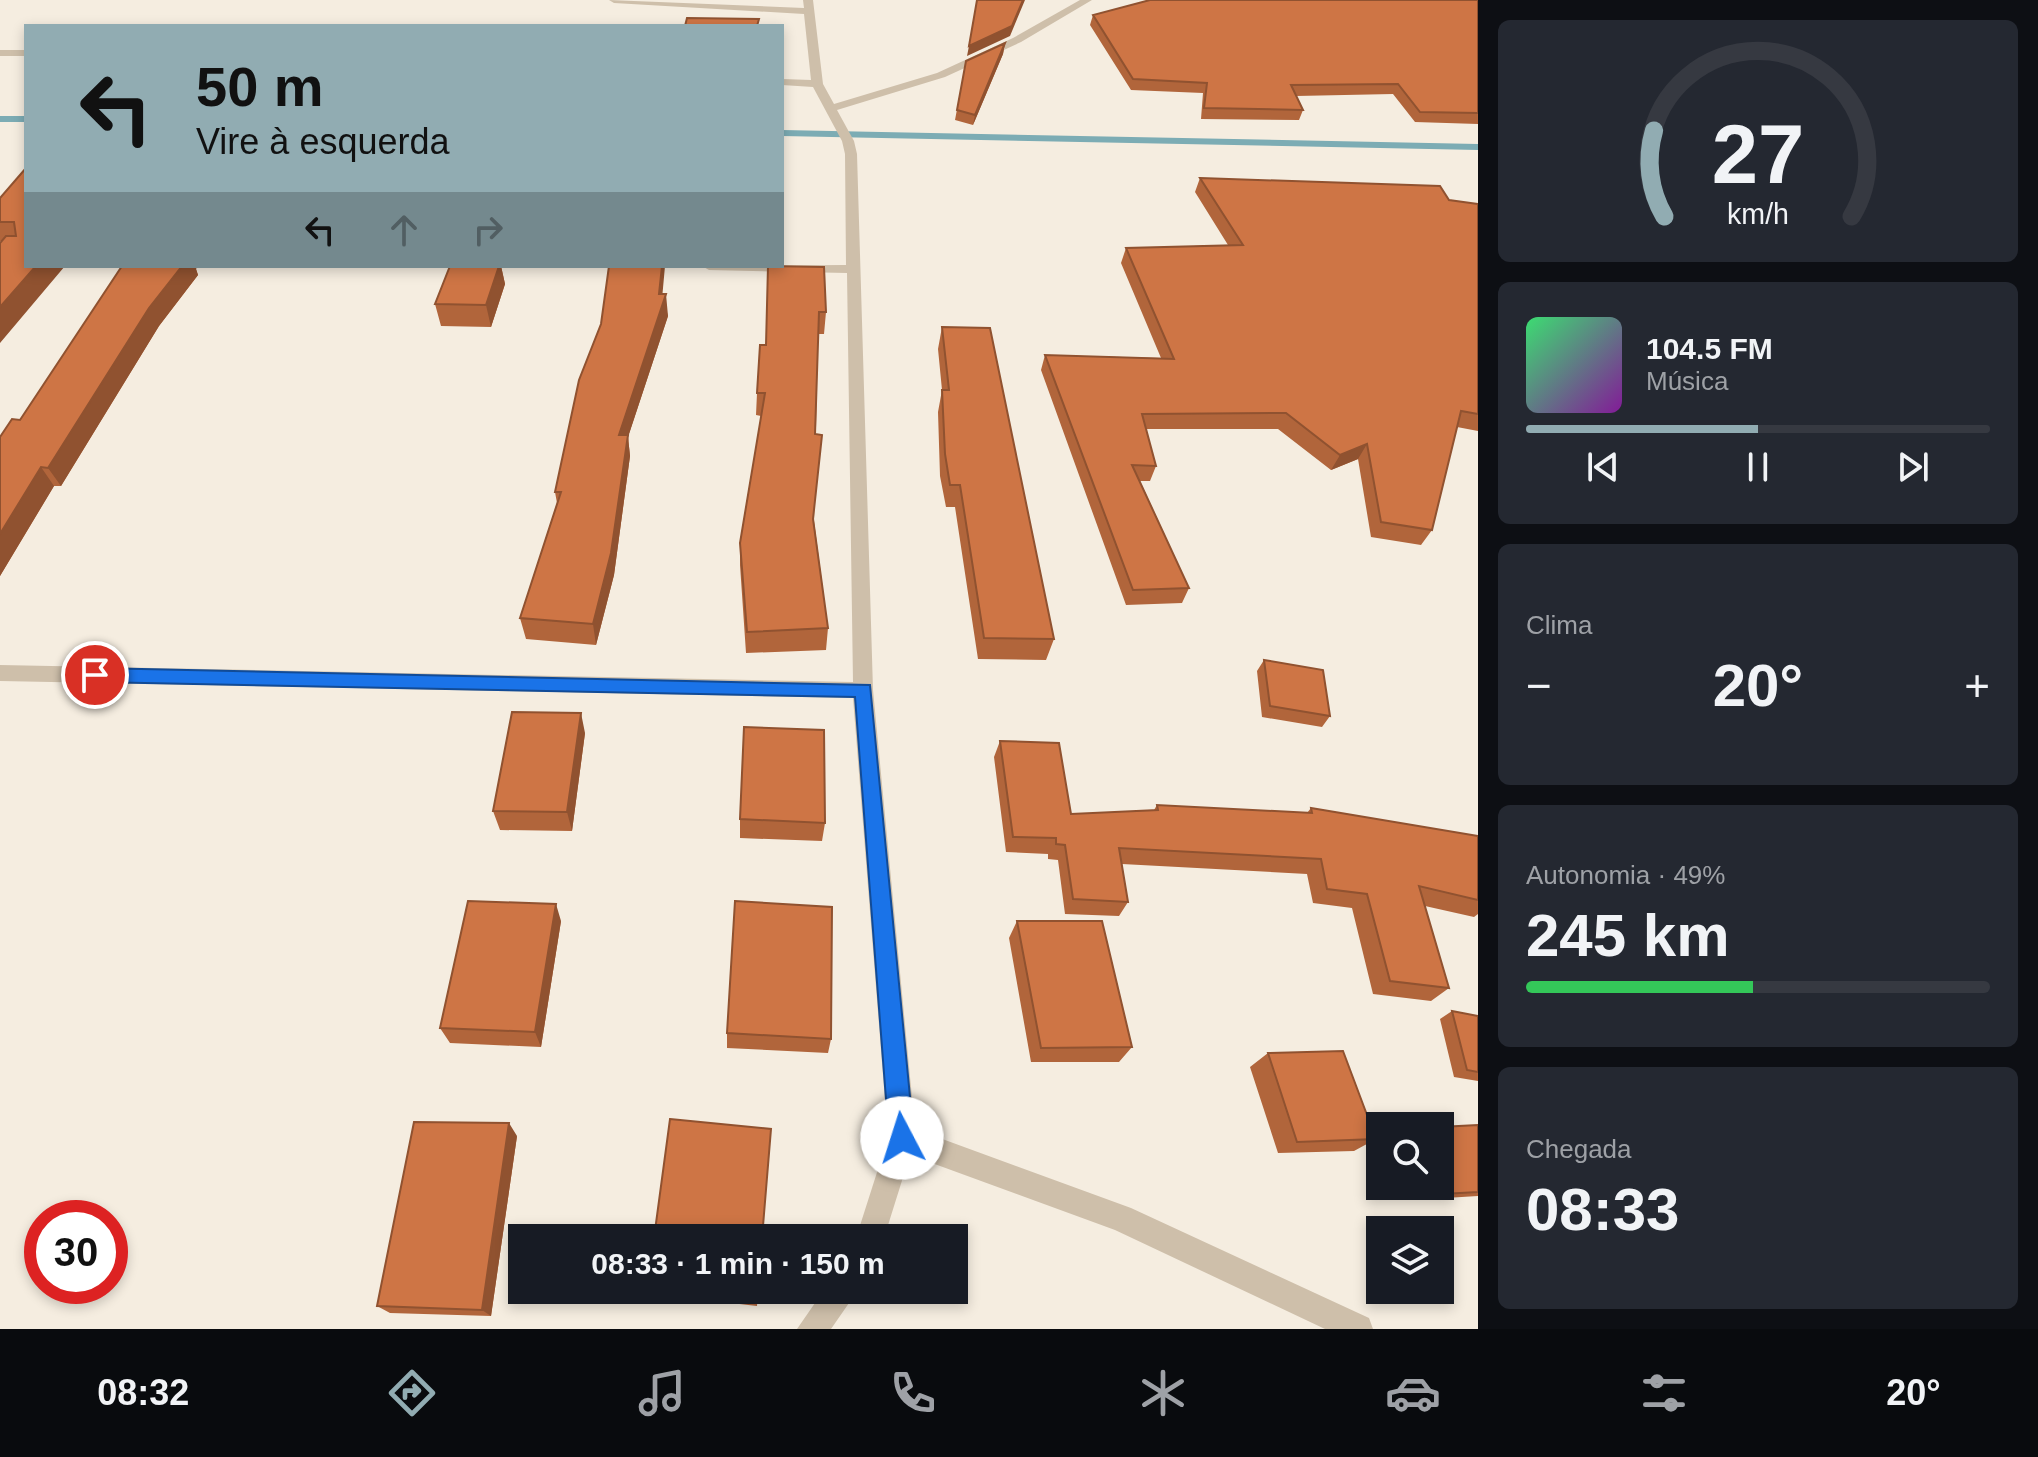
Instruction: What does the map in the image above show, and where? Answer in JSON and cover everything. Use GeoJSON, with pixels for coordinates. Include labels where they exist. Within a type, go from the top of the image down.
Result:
{"type":"FeatureCollection","features":[{"type":"Feature","properties":{"kind":"street"},"geometry":{"type":"LineString","coordinates":[[614,0],[808,5],[817,84],[844,132],[863,690],[902,1138],[874,1224]]}},
{"type":"Feature","properties":{"kind":"street"},"geometry":{"type":"LineString","coordinates":[[832,108],[941,75],[1017,40],[1087,0]]}},
{"type":"Feature","properties":{"kind":"street"},"geometry":{"type":"LineString","coordinates":[[0,53],[24,53]]}},
{"type":"Feature","properties":{"kind":"street"},"geometry":{"type":"LineString","coordinates":[[784,82],[817,84]]}},
{"type":"Feature","properties":{"kind":"street"},"geometry":{"type":"LineString","coordinates":[[784,268],[851,269]]}},
{"type":"Feature","properties":{"kind":"street"},"geometry":{"type":"LineString","coordinates":[[0,673],[863,690]]}},
{"type":"Feature","properties":{"kind":"street"},"geometry":{"type":"LineString","coordinates":[[902,1138],[1121,1218],[1358,1329]]}},
{"type":"Feature","properties":{"kind":"street"},"geometry":{"type":"LineString","coordinates":[[812,1329],[832,1304]]}},
{"type":"Feature","properties":{"kind":"building"},"geometry":{"type":"Polygon","coordinates":[[[977,0],[1023,0],[1012,26],[969,46],[977,0]]]}},
{"type":"Feature","properties":{"kind":"building"},"geometry":{"type":"Polygon","coordinates":[[[1150,0],[1478,0],[1478,113],[1420,112],[1398,84],[1291,85],[1303,110],[1204,108],[1207,83],[1133,79],[1093,15],[1150,0]]]}},
{"type":"Feature","properties":{"kind":"building"},"geometry":{"type":"Polygon","coordinates":[[[687,18],[759,19],[758,24],[686,24],[687,18]]]}},
{"type":"Feature","properties":{"kind":"building"},"geometry":{"type":"Polygon","coordinates":[[[1005,43],[975,115],[957,110],[966,61],[1005,43]]]}},
{"type":"Feature","properties":{"kind":"building"},"geometry":{"type":"Polygon","coordinates":[[[24,170],[24,268],[34,268],[0,307],[0,243],[6,236],[16,236],[14,222],[0,222],[0,198],[24,170]]]}},
{"type":"Feature","properties":{"kind":"building"},"geometry":{"type":"Polygon","coordinates":[[[1200,178],[1440,186],[1449,200],[1478,204],[1478,414],[1461,411],[1432,530],[1381,522],[1367,444],[1340,455],[1286,413],[1142,414],[1156,466],[1132,465],[1189,588],[1133,590],[1045,355],[1174,359],[1126,248],[1243,245],[1200,178]]]}},
{"type":"Feature","properties":{"kind":"building"},"geometry":{"type":"Polygon","coordinates":[[[824,267],[826,312],[819,312],[815,434],[822,435],[813,519],[828,628],[747,632],[740,543],[765,393],[757,393],[760,345],[766,345],[768,268],[824,267]]]}},
{"type":"Feature","properties":{"kind":"building"},"geometry":{"type":"Polygon","coordinates":[[[121,268],[180,268],[149,308],[48,468],[41,467],[0,534],[0,437],[12,419],[20,420],[121,268]]]}},
{"type":"Feature","properties":{"kind":"building"},"geometry":{"type":"Polygon","coordinates":[[[449,268],[498,268],[486,305],[435,304],[449,268]]]}},
{"type":"Feature","properties":{"kind":"building"},"geometry":{"type":"Polygon","coordinates":[[[609,268],[662,268],[659,294],[666,294],[619,435],[628,435],[611,553],[593,624],[520,618],[561,492],[555,492],[579,380],[601,324],[609,268]]]}},
{"type":"Feature","properties":{"kind":"building"},"geometry":{"type":"Polygon","coordinates":[[[942,327],[990,328],[1054,639],[984,638],[960,485],[950,485],[945,454],[942,390],[949,390],[942,327]]]}},
{"type":"Feature","properties":{"kind":"building"},"geometry":{"type":"Polygon","coordinates":[[[1264,660],[1323,670],[1330,716],[1270,706],[1264,660]]]}},
{"type":"Feature","properties":{"kind":"building"},"geometry":{"type":"Polygon","coordinates":[[[512,712],[581,713],[567,812],[493,811],[512,712]]]}},
{"type":"Feature","properties":{"kind":"building"},"geometry":{"type":"Polygon","coordinates":[[[744,727],[824,730],[825,823],[740,819],[744,727]]]}},
{"type":"Feature","properties":{"kind":"building"},"geometry":{"type":"Polygon","coordinates":[[[1000,741],[1059,743],[1071,814],[1158,810],[1157,805],[1312,813],[1311,808],[1478,836],[1478,900],[1419,886],[1449,988],[1390,981],[1367,894],[1327,889],[1321,859],[1119,848],[1128,902],[1073,899],[1065,845],[1056,844],[1056,838],[1013,837],[1000,741]]]}},
{"type":"Feature","properties":{"kind":"building"},"geometry":{"type":"Polygon","coordinates":[[[468,901],[556,904],[535,1032],[440,1028],[468,901]]]}},
{"type":"Feature","properties":{"kind":"building"},"geometry":{"type":"Polygon","coordinates":[[[735,901],[832,907],[831,1039],[727,1033],[735,901]]]}},
{"type":"Feature","properties":{"kind":"building"},"geometry":{"type":"Polygon","coordinates":[[[1017,921],[1102,921],[1132,1047],[1041,1048],[1017,921]]]}},
{"type":"Feature","properties":{"kind":"building"},"geometry":{"type":"Polygon","coordinates":[[[1452,1011],[1478,1016],[1478,1072],[1467,1070],[1452,1011]]]}},
{"type":"Feature","properties":{"kind":"building"},"geometry":{"type":"Polygon","coordinates":[[[1343,1051],[1366,1112],[1366,1139],[1297,1142],[1268,1053],[1343,1051]]]}},
{"type":"Feature","properties":{"kind":"building"},"geometry":{"type":"Polygon","coordinates":[[[670,1119],[771,1129],[763,1224],[656,1224],[670,1119]]]}},
{"type":"Feature","properties":{"kind":"building"},"geometry":{"type":"Polygon","coordinates":[[[414,1122],[509,1123],[482,1310],[377,1306],[414,1122]]]}},
{"type":"Feature","properties":{"kind":"building"},"geometry":{"type":"Polygon","coordinates":[[[1478,1125],[1478,1192],[1454,1193],[1454,1126],[1478,1125]]]}},
{"type":"Feature","properties":{"kind":"waterway"},"geometry":{"type":"LineString","coordinates":[[0,119],[24,119]]}},
{"type":"Feature","properties":{"kind":"waterway"},"geometry":{"type":"LineString","coordinates":[[784,133],[1478,147]]}},
{"type":"Feature","properties":{"kind":"route"},"geometry":{"type":"LineString","coordinates":[[95,675],[863,690],[902,1138]]}}]}
